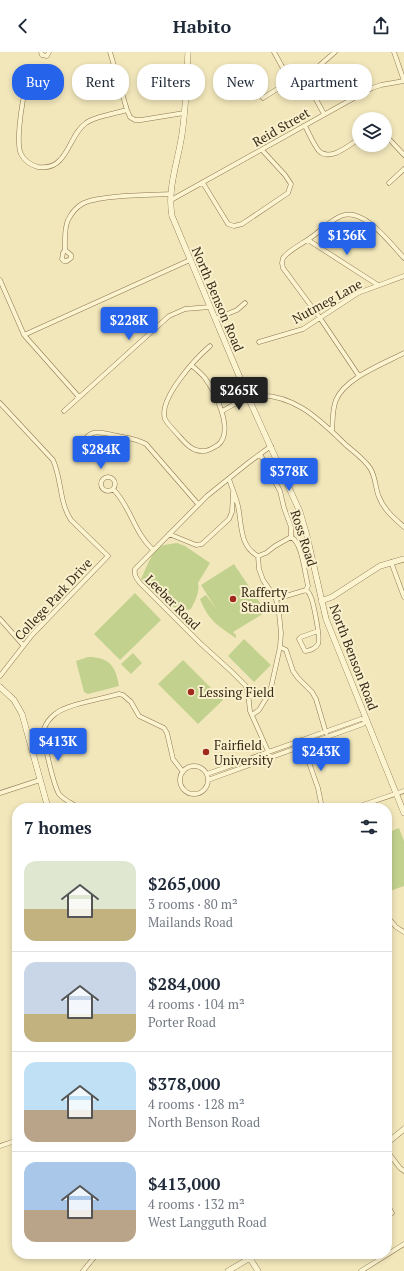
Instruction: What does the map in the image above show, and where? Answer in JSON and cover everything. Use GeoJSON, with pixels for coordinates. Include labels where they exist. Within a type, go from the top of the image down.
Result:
{"type":"FeatureCollection","features":[{"type":"Feature","properties":{"kind":"main road","name":"North Benson Road"},"geometry":{"type":"LineString","coordinates":[[188,52],[182,135],[174,170],[171,197],[174,219],[248,397],[287,481],[304,522],[328,626],[404,813]]}},
{"type":"Feature","properties":{"kind":"main road"},"geometry":{"type":"LineString","coordinates":[[321,601],[332,597],[377,568],[391,562],[404,559]]}},
{"type":"Feature","properties":{"kind":"main road"},"geometry":{"type":"LineString","coordinates":[[0,687],[14,700],[22,714],[47,803]]}},
{"type":"Feature","properties":{"kind":"main road"},"geometry":{"type":"LineString","coordinates":[[392,1139],[404,1129]]}},
{"type":"Feature","properties":{"kind":"main road"},"geometry":{"type":"LineString","coordinates":[[228,1271],[245,1259]]}},
{"type":"Feature","properties":{"kind":"main road"},"geometry":{"type":"LineString","coordinates":[[251,1259],[258,1271]]}},
{"type":"Feature","properties":{"kind":"street"},"geometry":{"type":"LineString","coordinates":[[41,52],[42,55],[45,56],[47,56],[49,52]]}},
{"type":"Feature","properties":{"kind":"street"},"geometry":{"type":"LineString","coordinates":[[110,52],[130,117],[138,120],[184,113]]}},
{"type":"Feature","properties":{"kind":"street"},"geometry":{"type":"LineString","coordinates":[[274,52],[281,64]]}},
{"type":"Feature","properties":{"kind":"street"},"geometry":{"type":"LineString","coordinates":[[321,64],[334,53],[340,52]]}},
{"type":"Feature","properties":{"kind":"street"},"geometry":{"type":"LineString","coordinates":[[394,52],[404,81]]}},
{"type":"Feature","properties":{"kind":"street","name":"Reid Street"},"geometry":{"type":"LineString","coordinates":[[171,197],[203,183],[375,86],[404,81]]}},
{"type":"Feature","properties":{"kind":"street"},"geometry":{"type":"LineString","coordinates":[[23,100],[20,114],[20,153],[25,160],[34,166],[44,168],[54,165],[61,160],[82,126],[87,121],[127,110]]}},
{"type":"Feature","properties":{"kind":"street"},"geometry":{"type":"LineString","coordinates":[[316,100],[324,114]]}},
{"type":"Feature","properties":{"kind":"street"},"geometry":{"type":"LineString","coordinates":[[305,126],[318,150],[326,154],[334,154],[352,143]]}},
{"type":"Feature","properties":{"kind":"street"},"geometry":{"type":"LineString","coordinates":[[392,142],[404,155]]}},
{"type":"Feature","properties":{"kind":"street"},"geometry":{"type":"LineString","coordinates":[[203,183],[228,224],[234,226],[242,224],[288,193],[291,184],[285,175],[262,150]]}},
{"type":"Feature","properties":{"kind":"street"},"geometry":{"type":"LineString","coordinates":[[389,183],[404,169]]}},
{"type":"Feature","properties":{"kind":"street"},"geometry":{"type":"LineString","coordinates":[[65,250],[65,232],[68,220],[73,212],[82,204],[98,199],[171,197]]}},
{"type":"Feature","properties":{"kind":"street"},"geometry":{"type":"LineString","coordinates":[[359,376],[320,318],[283,268],[282,260],[285,255],[308,240],[338,217],[348,215],[362,219],[375,227],[404,258]]}},
{"type":"Feature","properties":{"kind":"street"},"geometry":{"type":"LineString","coordinates":[[308,240],[378,285]]}},
{"type":"Feature","properties":{"kind":"street"},"geometry":{"type":"LineString","coordinates":[[24,335],[190,260]]}},
{"type":"Feature","properties":{"kind":"street","name":"Nutmeg Lane"},"geometry":{"type":"LineString","coordinates":[[259,342],[303,329],[352,296],[404,276]]}},
{"type":"Feature","properties":{"kind":"street"},"geometry":{"type":"LineString","coordinates":[[0,280],[24,335],[79,397]]}},
{"type":"Feature","properties":{"kind":"street"},"geometry":{"type":"LineString","coordinates":[[215,319],[237,310],[245,303]]}},
{"type":"Feature","properties":{"kind":"street"},"geometry":{"type":"LineString","coordinates":[[64,411],[169,316],[185,310],[210,307]]}},
{"type":"Feature","properties":{"kind":"street"},"geometry":{"type":"LineString","coordinates":[[191,365],[204,376],[211,387],[222,411],[225,425],[224,435],[220,443],[205,451],[194,449],[186,444],[166,420],[164,409],[169,396],[195,359],[210,346]]}},
{"type":"Feature","properties":{"kind":"street"},"geometry":{"type":"LineString","coordinates":[[332,431],[334,406],[344,387],[359,376],[404,353]]}},
{"type":"Feature","properties":{"kind":"street"},"geometry":{"type":"LineString","coordinates":[[222,411],[248,397],[254,396],[269,396],[296,403],[332,431],[371,469],[374,475],[378,495],[383,506],[404,527]]}},
{"type":"Feature","properties":{"kind":"street","name":"College Park Drive"},"geometry":{"type":"LineString","coordinates":[[0,403],[53,460],[57,469],[61,496],[67,514],[71,520],[108,556],[23,645],[0,676]]}},
{"type":"Feature","properties":{"kind":"street"},"geometry":{"type":"LineString","coordinates":[[81,446],[91,433],[100,432],[140,441],[146,444],[198,504]]}},
{"type":"Feature","properties":{"kind":"street","name":"Leeber Road"},"geometry":{"type":"LineString","coordinates":[[271,446],[198,504],[135,568],[136,578],[200,643],[241,681],[247,689],[252,715],[271,758]]}},
{"type":"Feature","properties":{"kind":"street","name":"Ross Road"},"geometry":{"type":"LineString","coordinates":[[260,454],[280,491],[291,527],[291,538],[295,540],[299,547],[308,584],[306,590],[311,595],[318,631],[319,640],[318,645],[310,651],[305,651],[299,641],[300,637],[318,631]]}},
{"type":"Feature","properties":{"kind":"street"},"geometry":{"type":"LineString","coordinates":[[229,479],[237,504],[243,539],[250,551],[258,556]]}},
{"type":"Feature","properties":{"kind":"street"},"geometry":{"type":"LineString","coordinates":[[113,489],[123,501],[139,534],[152,550]]}},
{"type":"Feature","properties":{"kind":"street"},"geometry":{"type":"LineString","coordinates":[[169,534],[196,545],[202,544],[229,520],[232,512],[233,492]]}},
{"type":"Feature","properties":{"kind":"street"},"geometry":{"type":"LineString","coordinates":[[258,556],[291,538]]}},
{"type":"Feature","properties":{"kind":"street"},"geometry":{"type":"LineString","coordinates":[[252,715],[259,710],[270,692],[280,647],[279,613],[276,599],[263,580],[259,569],[258,556]]}},
{"type":"Feature","properties":{"kind":"street"},"geometry":{"type":"LineString","coordinates":[[391,562],[404,597]]}},
{"type":"Feature","properties":{"kind":"street"},"geometry":{"type":"LineString","coordinates":[[276,599],[306,590]]}},
{"type":"Feature","properties":{"kind":"street"},"geometry":{"type":"LineString","coordinates":[[0,619],[23,645]]}},
{"type":"Feature","properties":{"kind":"street"},"geometry":{"type":"LineString","coordinates":[[280,647],[286,650],[293,671],[316,699],[327,737]]}},
{"type":"Feature","properties":{"kind":"street"},"geometry":{"type":"LineString","coordinates":[[72,803],[60,794],[56,787],[44,735],[44,729],[50,719],[60,710],[119,694],[124,695],[131,702],[139,716],[164,728],[167,733],[173,759],[183,772]]}},
{"type":"Feature","properties":{"kind":"street"},"geometry":{"type":"LineString","coordinates":[[207,774],[361,719],[367,720]]}},
{"type":"Feature","properties":{"kind":"street"},"geometry":{"type":"LineString","coordinates":[[208,780],[363,724],[367,720]]}},
{"type":"Feature","properties":{"kind":"street"},"geometry":{"type":"LineString","coordinates":[[301,740],[318,788],[321,803]]}},
{"type":"Feature","properties":{"kind":"street"},"geometry":{"type":"LineString","coordinates":[[191,767],[204,770],[207,774],[208,780],[205,790],[197,794],[192,794],[184,790],[181,785],[180,781],[183,772],[191,767]]}},
{"type":"Feature","properties":{"kind":"street"},"geometry":{"type":"LineString","coordinates":[[0,793],[40,780]]}},
{"type":"Feature","properties":{"kind":"street"},"geometry":{"type":"LineString","coordinates":[[369,803],[404,791]]}},
{"type":"Feature","properties":{"kind":"street"},"geometry":{"type":"LineString","coordinates":[[392,922],[396,927],[404,932]]}},
{"type":"Feature","properties":{"kind":"street"},"geometry":{"type":"LineString","coordinates":[[0,1146],[12,1142]]}},
{"type":"Feature","properties":{"kind":"street"},"geometry":{"type":"LineString","coordinates":[[392,1158],[404,1171]]}},
{"type":"Feature","properties":{"kind":"street"},"geometry":{"type":"LineString","coordinates":[[392,1251],[404,1244]]}},
{"type":"Feature","properties":{"kind":"street"},"geometry":{"type":"LineString","coordinates":[[83,1271],[93,1259]]}},
{"type":"Feature","properties":{"kind":"street"},"geometry":{"type":"LineString","coordinates":[[361,1271],[379,1259]]}},
{"type":"Feature","properties":{"kind":"street"},"geometry":{"type":"LineString","coordinates":[[368,1266],[371,1271]]}},
{"type":"Feature","properties":{"kind":"green space"},"geometry":{"type":"Polygon","coordinates":[[[177,543],[185,546],[210,563],[198,583],[198,593],[191,609],[184,610],[170,605],[157,595],[141,579],[154,552],[157,549],[163,545],[177,543]]]}},
{"type":"Feature","properties":{"kind":"green space","name":"Rafferty Stadium"},"geometry":{"type":"Polygon","coordinates":[[[234,564],[266,612],[233,632],[236,635],[236,638],[214,622],[206,612],[200,599],[206,595],[217,610],[201,585],[234,564]]]}},
{"type":"Feature","properties":{"kind":"green space"},"geometry":{"type":"Polygon","coordinates":[[[135,593],[161,620],[120,660],[94,634],[135,593]]]}},
{"type":"Feature","properties":{"kind":"green space"},"geometry":{"type":"Polygon","coordinates":[[[244,639],[271,665],[254,682],[228,656],[244,639]]]}},
{"type":"Feature","properties":{"kind":"green space"},"geometry":{"type":"Polygon","coordinates":[[[133,653],[142,663],[131,674],[121,664],[133,653]]]}},
{"type":"Feature","properties":{"kind":"green space"},"geometry":{"type":"Polygon","coordinates":[[[88,657],[95,657],[110,664],[116,673],[119,686],[88,694],[84,692],[76,661],[88,657]]]}},
{"type":"Feature","properties":{"kind":"green space","name":"Lessing Field"},"geometry":{"type":"Polygon","coordinates":[[[183,660],[223,700],[198,724],[158,684],[183,660]]]}},
{"type":"Feature","properties":{"kind":"green space"},"geometry":{"type":"Polygon","coordinates":[[[399,828],[404,841],[404,886],[392,890],[392,831],[399,828]]]}},
{"type":"Feature","properties":{"kind":"place","name":"Rafferty Stadium"},"geometry":{"type":"Point","coordinates":[233,599]}},
{"type":"Feature","properties":{"kind":"place","name":"Lessing Field"},"geometry":{"type":"Point","coordinates":[191,692]}},
{"type":"Feature","properties":{"kind":"place","name":"Fairfield University"},"geometry":{"type":"Point","coordinates":[206,752]}}]}
